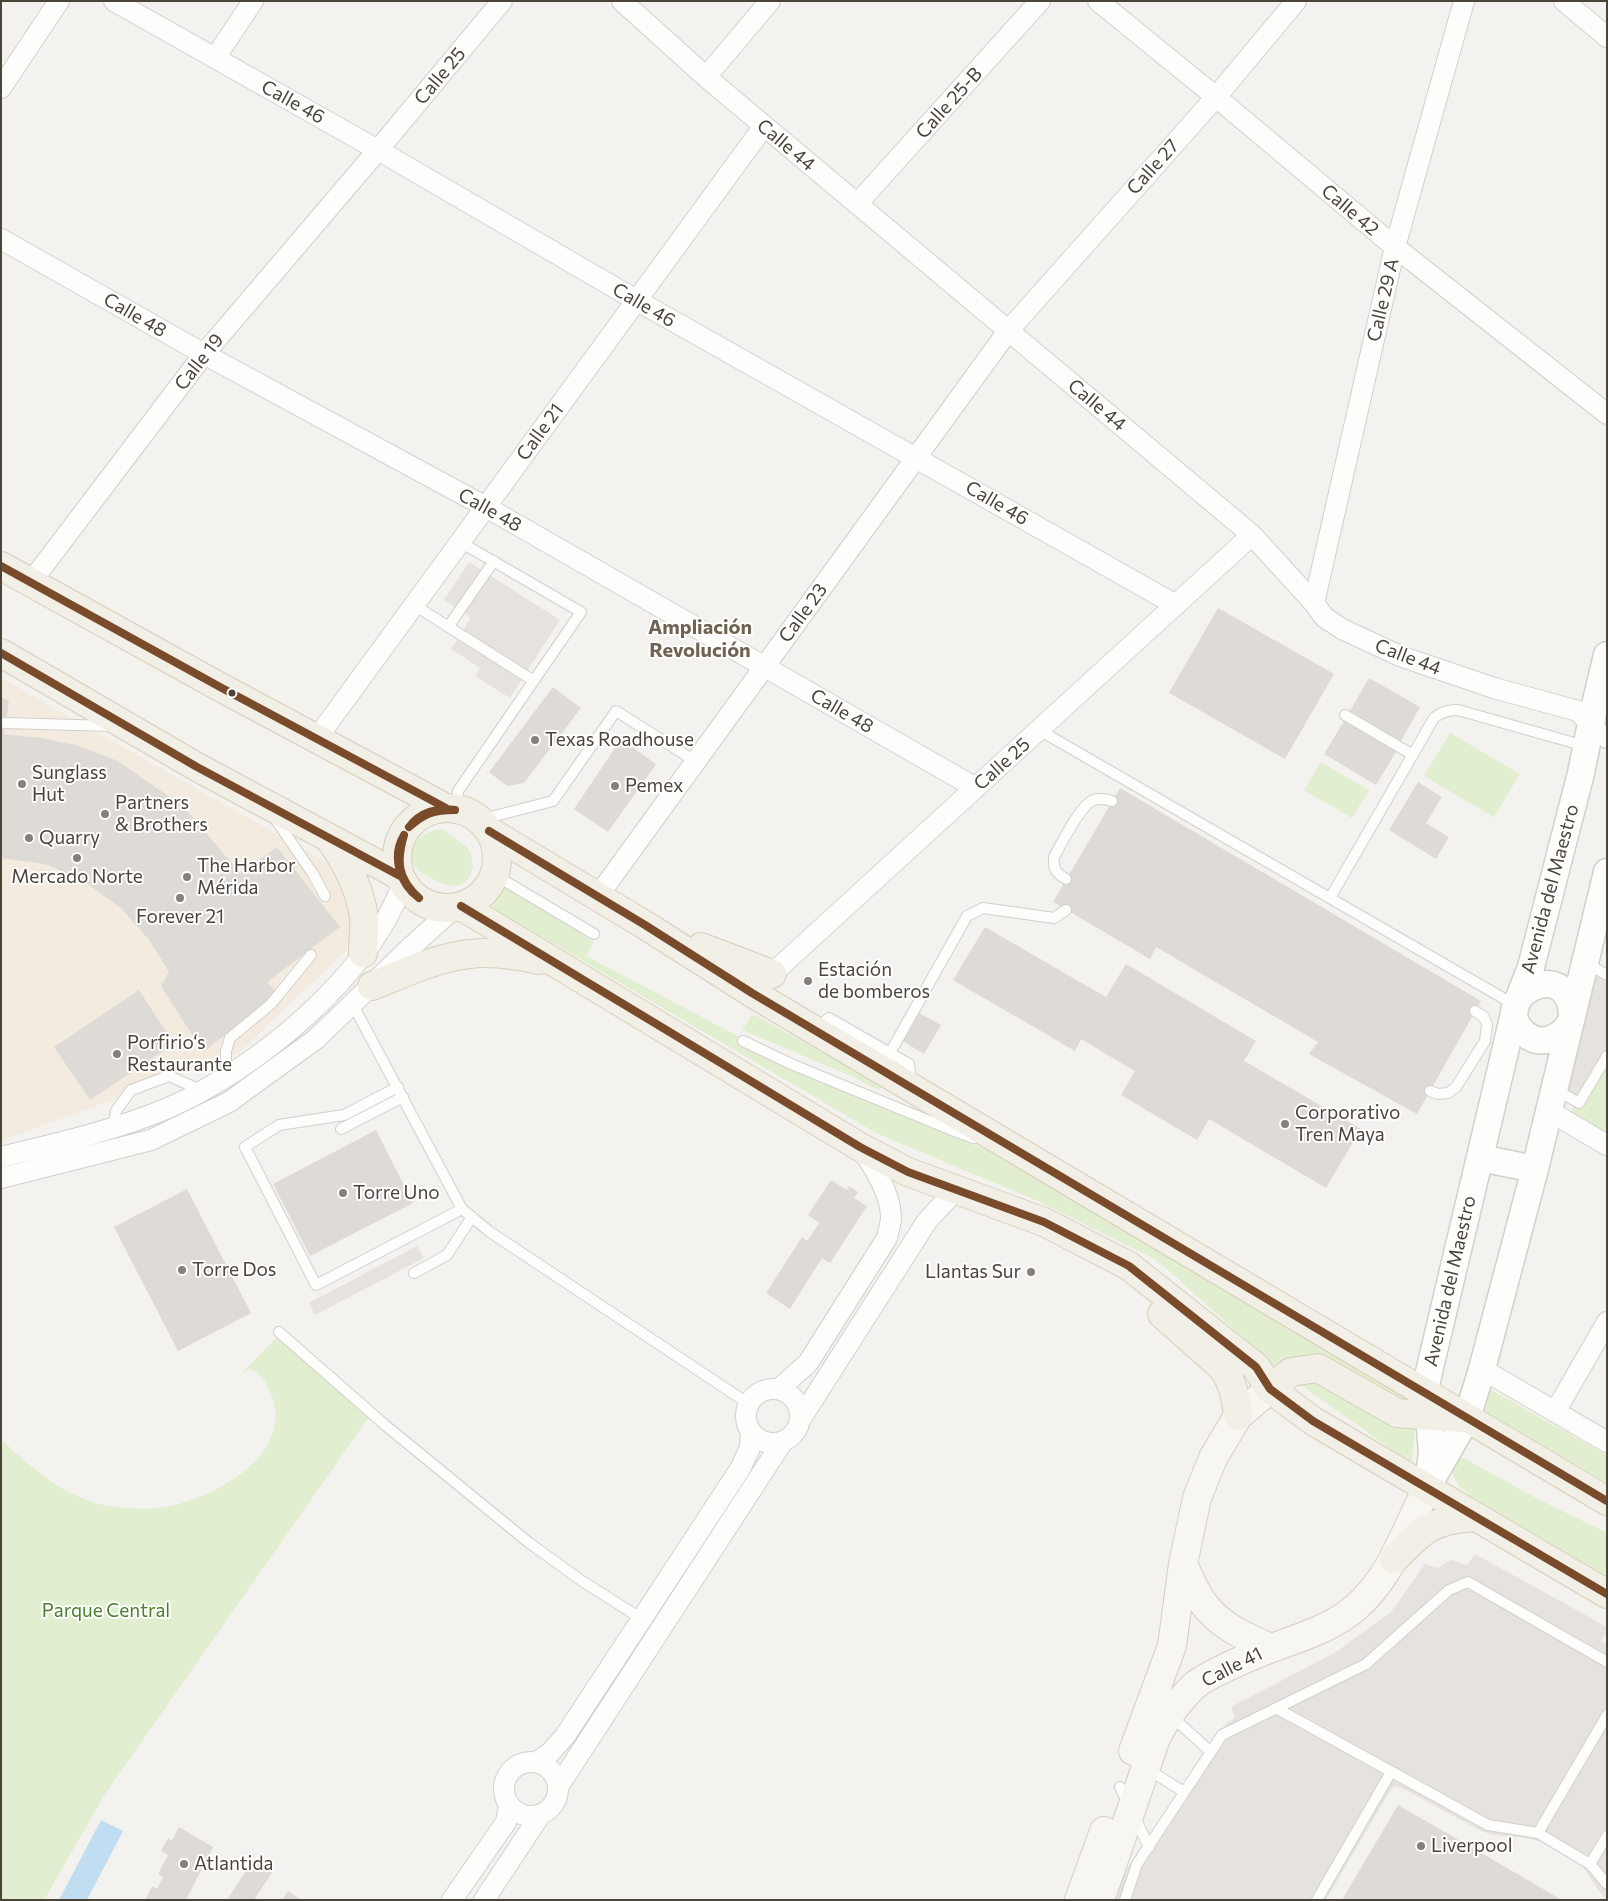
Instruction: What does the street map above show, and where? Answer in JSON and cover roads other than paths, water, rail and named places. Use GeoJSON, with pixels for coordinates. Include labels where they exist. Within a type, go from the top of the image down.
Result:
{"type":"FeatureCollection","features":[{"type":"Feature","properties":{"kind":"main road"},"geometry":{"type":"LineString","coordinates":[[1,566],[317,738],[468,817],[813,1030],[885,1061],[912,1088],[1426,1404],[1467,1418],[1607,1501]]}},
{"type":"Feature","properties":{"kind":"main road"},"geometry":{"type":"LineString","coordinates":[[1,653],[197,767],[327,836],[402,879]]}},
{"type":"Feature","properties":{"kind":"main road"},"geometry":{"type":"LineString","coordinates":[[434,810],[468,817],[494,843],[497,856],[494,874],[483,892],[473,901],[458,907],[440,907],[426,903],[413,895],[402,879],[397,864],[400,841],[413,821],[423,814],[434,810]]}},
{"type":"Feature","properties":{"kind":"main road"},"geometry":{"type":"LineString","coordinates":[[327,836],[344,860],[356,884],[364,919],[363,953]]}},
{"type":"Feature","properties":{"kind":"main road"},"geometry":{"type":"LineString","coordinates":[[458,907],[556,963],[860,1147],[908,1172],[1044,1222],[1129,1266],[1256,1367],[1270,1390],[1313,1421],[1607,1594]]}},
{"type":"Feature","properties":{"kind":"main road"},"geometry":{"type":"LineString","coordinates":[[644,925],[772,974]]}},
{"type":"Feature","properties":{"kind":"main road"},"geometry":{"type":"LineString","coordinates":[[372,986],[435,962],[470,954],[512,954],[556,963]]}},
{"type":"Feature","properties":{"kind":"main road"},"geometry":{"type":"LineString","coordinates":[[1002,1206],[1045,1237],[1113,1274],[1147,1300],[1223,1368],[1230,1378],[1236,1397],[1238,1416]]}},
{"type":"Feature","properties":{"kind":"main road"},"geometry":{"type":"LineString","coordinates":[[1270,1390],[1291,1372],[1318,1368],[1397,1412],[1426,1404]]}},
{"type":"Feature","properties":{"kind":"main road","name":"Calle 41"},"geometry":{"type":"LineString","coordinates":[[1079,1900],[1125,1799],[1160,1707],[1197,1498],[1213,1458],[1238,1416],[1270,1390]]}},
{"type":"Feature","properties":{"kind":"main road","name":"Calle 41"},"geometry":{"type":"LineString","coordinates":[[1160,1707],[1219,1672],[1271,1648],[1321,1630],[1355,1608],[1374,1589],[1394,1560],[1414,1512],[1427,1489]]}},
{"type":"Feature","properties":{"kind":"main road"},"geometry":{"type":"LineString","coordinates":[[1394,1560],[1417,1536],[1434,1524],[1454,1518],[1474,1517]]}},
{"type":"Feature","properties":{"kind":"main road"},"geometry":{"type":"LineString","coordinates":[[1184,1564],[1195,1588],[1208,1609],[1236,1632],[1271,1648]]}},
{"type":"Feature","properties":{"kind":"main road","name":"Calle 41"},"geometry":{"type":"LineString","coordinates":[[1100,1900],[1125,1799]]}},
{"type":"Feature","properties":{"kind":"street"},"geometry":{"type":"LineString","coordinates":[[1,88],[59,1]]}},
{"type":"Feature","properties":{"kind":"street","name":"Calle 46"},"geometry":{"type":"LineString","coordinates":[[114,1],[378,150],[636,300],[1176,605]]}},
{"type":"Feature","properties":{"kind":"street"},"geometry":{"type":"LineString","coordinates":[[215,58],[253,1]]}},
{"type":"Feature","properties":{"kind":"street","name":"Calle 25"},"geometry":{"type":"LineString","coordinates":[[378,150],[502,1]]}},
{"type":"Feature","properties":{"kind":"street","name":"Calle 44"},"geometry":{"type":"LineString","coordinates":[[622,1],[706,77],[1252,535],[1314,603],[1324,617],[1336,625],[1400,656],[1494,688],[1578,711],[1595,737]]}},
{"type":"Feature","properties":{"kind":"street"},"geometry":{"type":"LineString","coordinates":[[706,77],[770,1]]}},
{"type":"Feature","properties":{"kind":"street","name":"Calle 25-B"},"geometry":{"type":"LineString","coordinates":[[857,204],[1040,1]]}},
{"type":"Feature","properties":{"kind":"street","name":"Calle 42"},"geometry":{"type":"LineString","coordinates":[[1098,1],[1395,247],[1607,414]]}},
{"type":"Feature","properties":{"kind":"street","name":"Calle 27"},"geometry":{"type":"LineString","coordinates":[[1008,331],[1216,97],[1296,1]]}},
{"type":"Feature","properties":{"kind":"street","name":"Calle 29 A"},"geometry":{"type":"LineString","coordinates":[[1314,603],[1395,247],[1464,1]]}},
{"type":"Feature","properties":{"kind":"street"},"geometry":{"type":"LineString","coordinates":[[1564,1],[1607,37]]}},
{"type":"Feature","properties":{"kind":"street","name":"Calle 21"},"geometry":{"type":"LineString","coordinates":[[317,738],[764,126]]}},
{"type":"Feature","properties":{"kind":"street","name":"Calle 19"},"geometry":{"type":"LineString","coordinates":[[31,582],[204,354],[378,150]]}},
{"type":"Feature","properties":{"kind":"street","name":"Calle 48"},"geometry":{"type":"LineString","coordinates":[[1,239],[204,354],[486,507],[976,788]]}},
{"type":"Feature","properties":{"kind":"street","name":"Calle 23"},"geometry":{"type":"LineString","coordinates":[[598,896],[1008,331]]}},
{"type":"Feature","properties":{"kind":"street","name":"Calle 25"},"geometry":{"type":"LineString","coordinates":[[752,993],[1252,535]]}},
{"type":"Feature","properties":{"kind":"street","name":"Avenida del Maestro"},"geometry":{"type":"LineString","coordinates":[[1427,1489],[1432,1453],[1426,1404],[1480,1158],[1516,1006],[1531,967],[1581,773],[1595,737],[1607,655]]}},
{"type":"Feature","properties":{"kind":"street"},"geometry":{"type":"LineString","coordinates":[[1427,1489],[1467,1418],[1482,1369],[1535,1168],[1571,1019],[1571,1004],[1568,996],[1561,989],[1552,985],[1543,984],[1525,990],[1519,997],[1516,1006],[1515,1016],[1518,1025],[1531,1038],[1549,1041],[1565,1031],[1571,1019],[1596,968],[1607,872]]}},
{"type":"Feature","properties":{"kind":"street"},"geometry":{"type":"LineString","coordinates":[[1,1157],[58,1143],[167,1108],[203,1091],[251,1061],[298,1024],[336,987],[363,953],[393,906],[402,879]]}},
{"type":"Feature","properties":{"kind":"street"},"geometry":{"type":"LineString","coordinates":[[1,1178],[150,1140],[229,1102],[316,1039],[432,927],[458,907]]}},
{"type":"Feature","properties":{"kind":"street"},"geometry":{"type":"LineString","coordinates":[[1552,1100],[1607,1145]]}},
{"type":"Feature","properties":{"kind":"street"},"geometry":{"type":"LineString","coordinates":[[779,1389],[808,1363],[888,1238],[891,1217],[886,1194],[875,1170],[860,1147]]}},
{"type":"Feature","properties":{"kind":"street"},"geometry":{"type":"LineString","coordinates":[[1480,1158],[1535,1168]]}},
{"type":"Feature","properties":{"kind":"street"},"geometry":{"type":"LineString","coordinates":[[751,1432],[766,1442],[775,1443],[791,1436],[797,1429],[800,1420],[927,1221],[957,1189]]}},
{"type":"Feature","properties":{"kind":"street"},"geometry":{"type":"LineString","coordinates":[[1555,1412],[1607,1322]]}},
{"type":"Feature","properties":{"kind":"street"},"geometry":{"type":"LineString","coordinates":[[1482,1369],[1607,1442]]}},
{"type":"Feature","properties":{"kind":"street"},"geometry":{"type":"LineString","coordinates":[[536,1762],[551,1752],[565,1736],[740,1469],[750,1448],[751,1432],[746,1418],[749,1404],[754,1397],[761,1391],[779,1389],[793,1397],[800,1412],[800,1420]]}},
{"type":"Feature","properties":{"kind":"street"},"geometry":{"type":"LineString","coordinates":[[558,1787],[783,1441]]}},
{"type":"Feature","properties":{"kind":"street"},"geometry":{"type":"LineString","coordinates":[[484,1900],[541,1814],[554,1803],[557,1796],[558,1787],[556,1779],[545,1766],[536,1762],[518,1765],[506,1778],[505,1797],[515,1812],[523,1815],[541,1814]]}},
{"type":"Feature","properties":{"kind":"street"},"geometry":{"type":"LineString","coordinates":[[452,1900],[506,1822],[509,1805]]}},
{"type":"Feature","properties":{"kind":"lane"},"geometry":{"type":"LineString","coordinates":[[460,542],[581,612],[458,791],[468,817],[554,801],[616,711],[695,761]]}},
{"type":"Feature","properties":{"kind":"lane"},"geometry":{"type":"LineString","coordinates":[[448,627],[494,561]]}},
{"type":"Feature","properties":{"kind":"lane"},"geometry":{"type":"LineString","coordinates":[[414,606],[534,681]]}},
{"type":"Feature","properties":{"kind":"lane"},"geometry":{"type":"LineString","coordinates":[[1330,898],[1434,718],[1450,710],[1458,710],[1595,737]]}},
{"type":"Feature","properties":{"kind":"lane"},"geometry":{"type":"LineString","coordinates":[[1345,715],[1413,755]]}},
{"type":"Feature","properties":{"kind":"lane"},"geometry":{"type":"LineString","coordinates":[[5,723],[128,726]]}},
{"type":"Feature","properties":{"kind":"lane"},"geometry":{"type":"LineString","coordinates":[[1039,730],[1516,1006]]}},
{"type":"Feature","properties":{"kind":"lane"},"geometry":{"type":"LineString","coordinates":[[1066,879],[1056,874],[1053,866],[1054,857],[1085,806],[1093,800],[1112,801]]}},
{"type":"Feature","properties":{"kind":"lane"},"geometry":{"type":"LineString","coordinates":[[262,801],[290,838],[325,896]]}},
{"type":"Feature","properties":{"kind":"lane"},"geometry":{"type":"LineString","coordinates":[[494,874],[594,934]]}},
{"type":"Feature","properties":{"kind":"lane"},"geometry":{"type":"LineString","coordinates":[[885,1061],[967,916],[983,908],[1054,918],[1066,910]]}},
{"type":"Feature","properties":{"kind":"lane"},"geometry":{"type":"LineString","coordinates":[[226,1078],[226,1051],[230,1038],[271,1004],[311,955]]}},
{"type":"Feature","properties":{"kind":"lane"},"geometry":{"type":"LineString","coordinates":[[353,1005],[462,1209],[490,1232],[749,1404]]}},
{"type":"Feature","properties":{"kind":"lane"},"geometry":{"type":"LineString","coordinates":[[1430,1091],[1438,1094],[1448,1093],[1456,1087],[1485,1041],[1487,1025],[1484,1017],[1475,1011]]}},
{"type":"Feature","properties":{"kind":"lane"},"geometry":{"type":"LineString","coordinates":[[743,1041],[791,1064],[954,1131],[1018,1152]]}},
{"type":"Feature","properties":{"kind":"lane"},"geometry":{"type":"LineString","coordinates":[[1552,1100],[1579,1103],[1607,1056]]}},
{"type":"Feature","properties":{"kind":"lane"},"geometry":{"type":"LineString","coordinates":[[113,1126],[116,1111],[131,1090],[169,1076],[203,1091]]}},
{"type":"Feature","properties":{"kind":"lane"},"geometry":{"type":"LineString","coordinates":[[398,1087],[344,1116],[279,1125],[245,1147],[316,1285],[462,1209]]}},
{"type":"Feature","properties":{"kind":"lane"},"geometry":{"type":"LineString","coordinates":[[341,1129],[403,1097]]}},
{"type":"Feature","properties":{"kind":"lane"},"geometry":{"type":"LineString","coordinates":[[414,1273],[447,1255],[472,1217]]}},
{"type":"Feature","properties":{"kind":"lane"},"geometry":{"type":"LineString","coordinates":[[279,1332],[384,1425],[528,1542],[582,1581],[642,1619]]}},
{"type":"Feature","properties":{"kind":"lane"},"geometry":{"type":"LineString","coordinates":[[1124,1900],[1137,1864],[1222,1735],[1366,1664],[1449,1590],[1468,1582],[1607,1662]]}},
{"type":"Feature","properties":{"kind":"lane"},"geometry":{"type":"LineString","coordinates":[[1160,1707],[1211,1752]]}},
{"type":"Feature","properties":{"kind":"lane"},"geometry":{"type":"LineString","coordinates":[[1276,1708],[1488,1825],[1538,1833],[1590,1864],[1607,1884]]}},
{"type":"Feature","properties":{"kind":"lane"},"geometry":{"type":"LineString","coordinates":[[1538,1833],[1607,1714]]}},
{"type":"Feature","properties":{"kind":"lane"},"geometry":{"type":"LineString","coordinates":[[1138,1763],[1184,1792]]}},
{"type":"Feature","properties":{"kind":"lane"},"geometry":{"type":"LineString","coordinates":[[1317,1900],[1391,1772]]}},
{"type":"Feature","properties":{"kind":"lane"},"geometry":{"type":"LineString","coordinates":[[1125,1799],[1149,1847]]}},
{"type":"Feature","properties":{"kind":"lane"},"geometry":{"type":"LineString","coordinates":[[1590,1864],[1607,1836]]}},
{"type":"Feature","properties":{"kind":"water"},"geometry":{"type":"Polygon","coordinates":[[[101,1820],[123,1831],[87,1900],[59,1900],[101,1820]]]}},
{"type":"Feature","properties":{"kind":"place","name":"Texas Roadhouse"},"geometry":{"type":"Point","coordinates":[535,740]}},
{"type":"Feature","properties":{"kind":"place","name":"Sunglass Hut"},"geometry":{"type":"Point","coordinates":[22,784]}},
{"type":"Feature","properties":{"kind":"place","name":"Pemex"},"geometry":{"type":"Point","coordinates":[615,786]}},
{"type":"Feature","properties":{"kind":"place","name":"Partners & Brothers"},"geometry":{"type":"Point","coordinates":[105,814]}},
{"type":"Feature","properties":{"kind":"place","name":"Quarry"},"geometry":{"type":"Point","coordinates":[29,838]}},
{"type":"Feature","properties":{"kind":"place","name":"Mercado Norte"},"geometry":{"type":"Point","coordinates":[77,858]}},
{"type":"Feature","properties":{"kind":"place","name":"The Harbor Mérida"},"geometry":{"type":"Point","coordinates":[187,877]}},
{"type":"Feature","properties":{"kind":"place","name":"Forever 21"},"geometry":{"type":"Point","coordinates":[180,898]}},
{"type":"Feature","properties":{"kind":"place","name":"Estación de bomberos"},"geometry":{"type":"Point","coordinates":[808,981]}},
{"type":"Feature","properties":{"kind":"place","name":"Porfirio‘s Restaurante"},"geometry":{"type":"Point","coordinates":[117,1054]}},
{"type":"Feature","properties":{"kind":"place","name":"Corporativo Tren Maya"},"geometry":{"type":"Point","coordinates":[1285,1124]}},
{"type":"Feature","properties":{"kind":"place","name":"Torre Uno"},"geometry":{"type":"Point","coordinates":[343,1193]}},
{"type":"Feature","properties":{"kind":"place","name":"Torre Dos"},"geometry":{"type":"Point","coordinates":[182,1270]}},
{"type":"Feature","properties":{"kind":"place","name":"Llantas Sur"},"geometry":{"type":"Point","coordinates":[1031,1272]}},
{"type":"Feature","properties":{"kind":"place","name":"Liverpool"},"geometry":{"type":"Point","coordinates":[1421,1846]}},
{"type":"Feature","properties":{"kind":"place","name":"Atlantida"},"geometry":{"type":"Point","coordinates":[184,1864]}},
{"type":"Feature","properties":{"kind":"district","name":"Ampliación Revolución"},"geometry":{"type":"Point","coordinates":[700,638]}},
{"type":"Feature","properties":{"kind":"park label","name":"Parque Central"},"geometry":{"type":"Point","coordinates":[106,1611]}}]}
